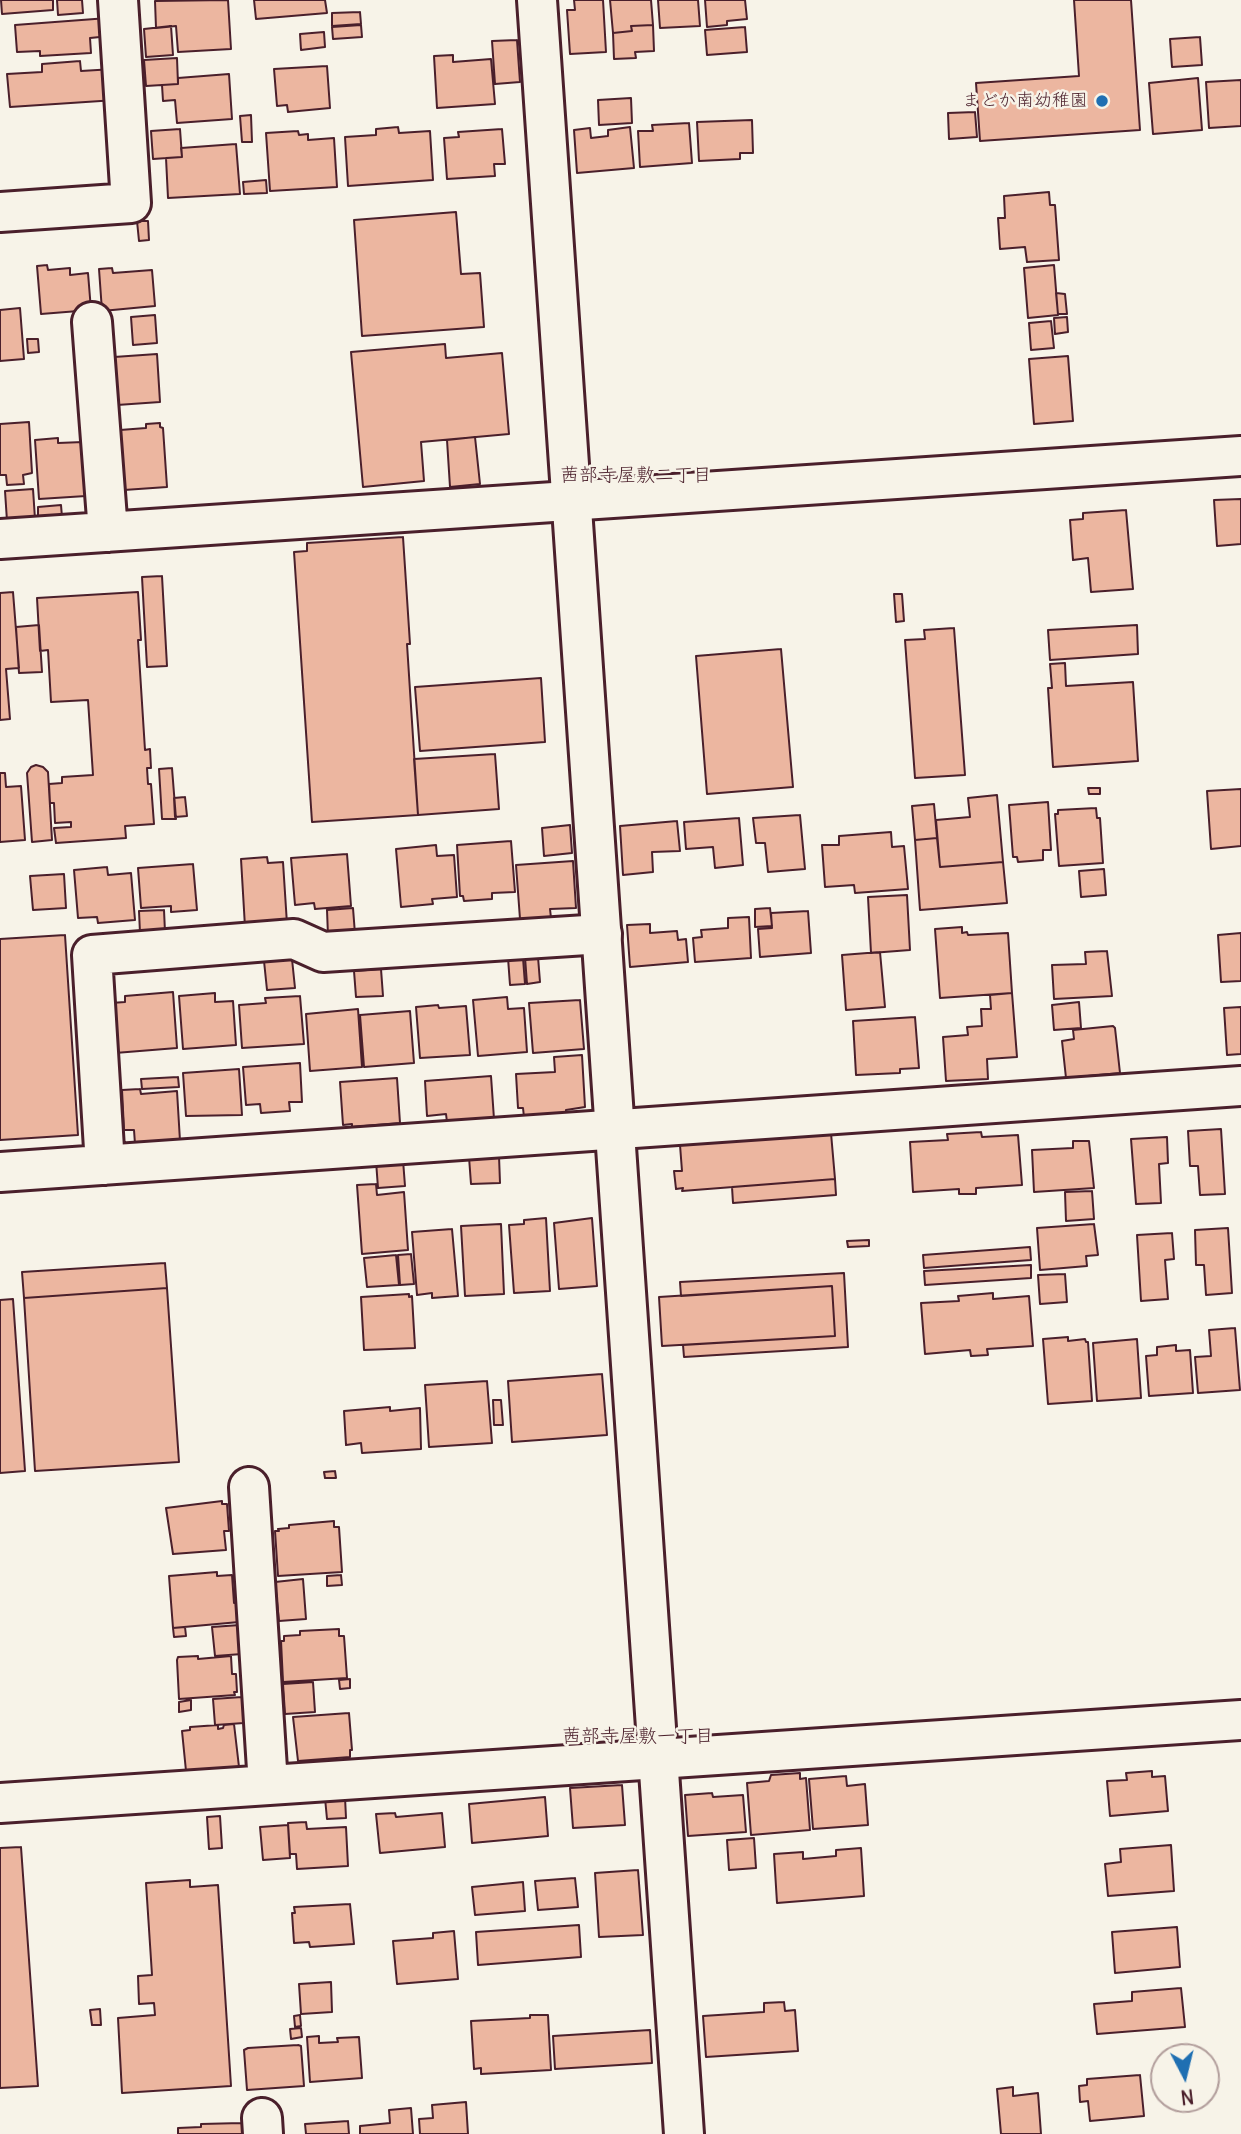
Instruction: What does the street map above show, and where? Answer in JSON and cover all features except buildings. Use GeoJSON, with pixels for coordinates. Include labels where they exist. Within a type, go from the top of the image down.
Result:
{"type":"FeatureCollection","features":[{"type":"Feature","properties":{"kind":"street"},"geometry":{"type":"LineString","coordinates":[[0,212],[131,203],[118,0]]}},
{"type":"Feature","properties":{"kind":"street"},"geometry":{"type":"LineString","coordinates":[[537,0],[684,2134]]}},
{"type":"Feature","properties":{"kind":"street"},"geometry":{"type":"LineString","coordinates":[[92,322],[108,532]]}},
{"type":"Feature","properties":{"kind":"street"},"geometry":{"type":"LineString","coordinates":[[0,540],[1241,456]]}},
{"type":"Feature","properties":{"kind":"street"},"geometry":{"type":"LineString","coordinates":[[105,1164],[92,955],[294,939],[323,952],[602,934]]}},
{"type":"Feature","properties":{"kind":"street"},"geometry":{"type":"LineString","coordinates":[[0,1172],[1241,1086]]}},
{"type":"Feature","properties":{"kind":"street"},"geometry":{"type":"LineString","coordinates":[[249,1487],[268,1785]]}},
{"type":"Feature","properties":{"kind":"street"},"geometry":{"type":"LineString","coordinates":[[0,1803],[1241,1720]]}},
{"type":"Feature","properties":{"kind":"place","name":"まどか南幼稚園"},"geometry":{"type":"Point","coordinates":[1102,101]}},
{"type":"Feature","properties":{"kind":"district","name":"茜部寺屋敷二丁目"},"geometry":{"type":"Point","coordinates":[636,476]}},
{"type":"Feature","properties":{"kind":"district","name":"茜部寺屋敷一丁目"},"geometry":{"type":"Point","coordinates":[638,1737]}}]}
